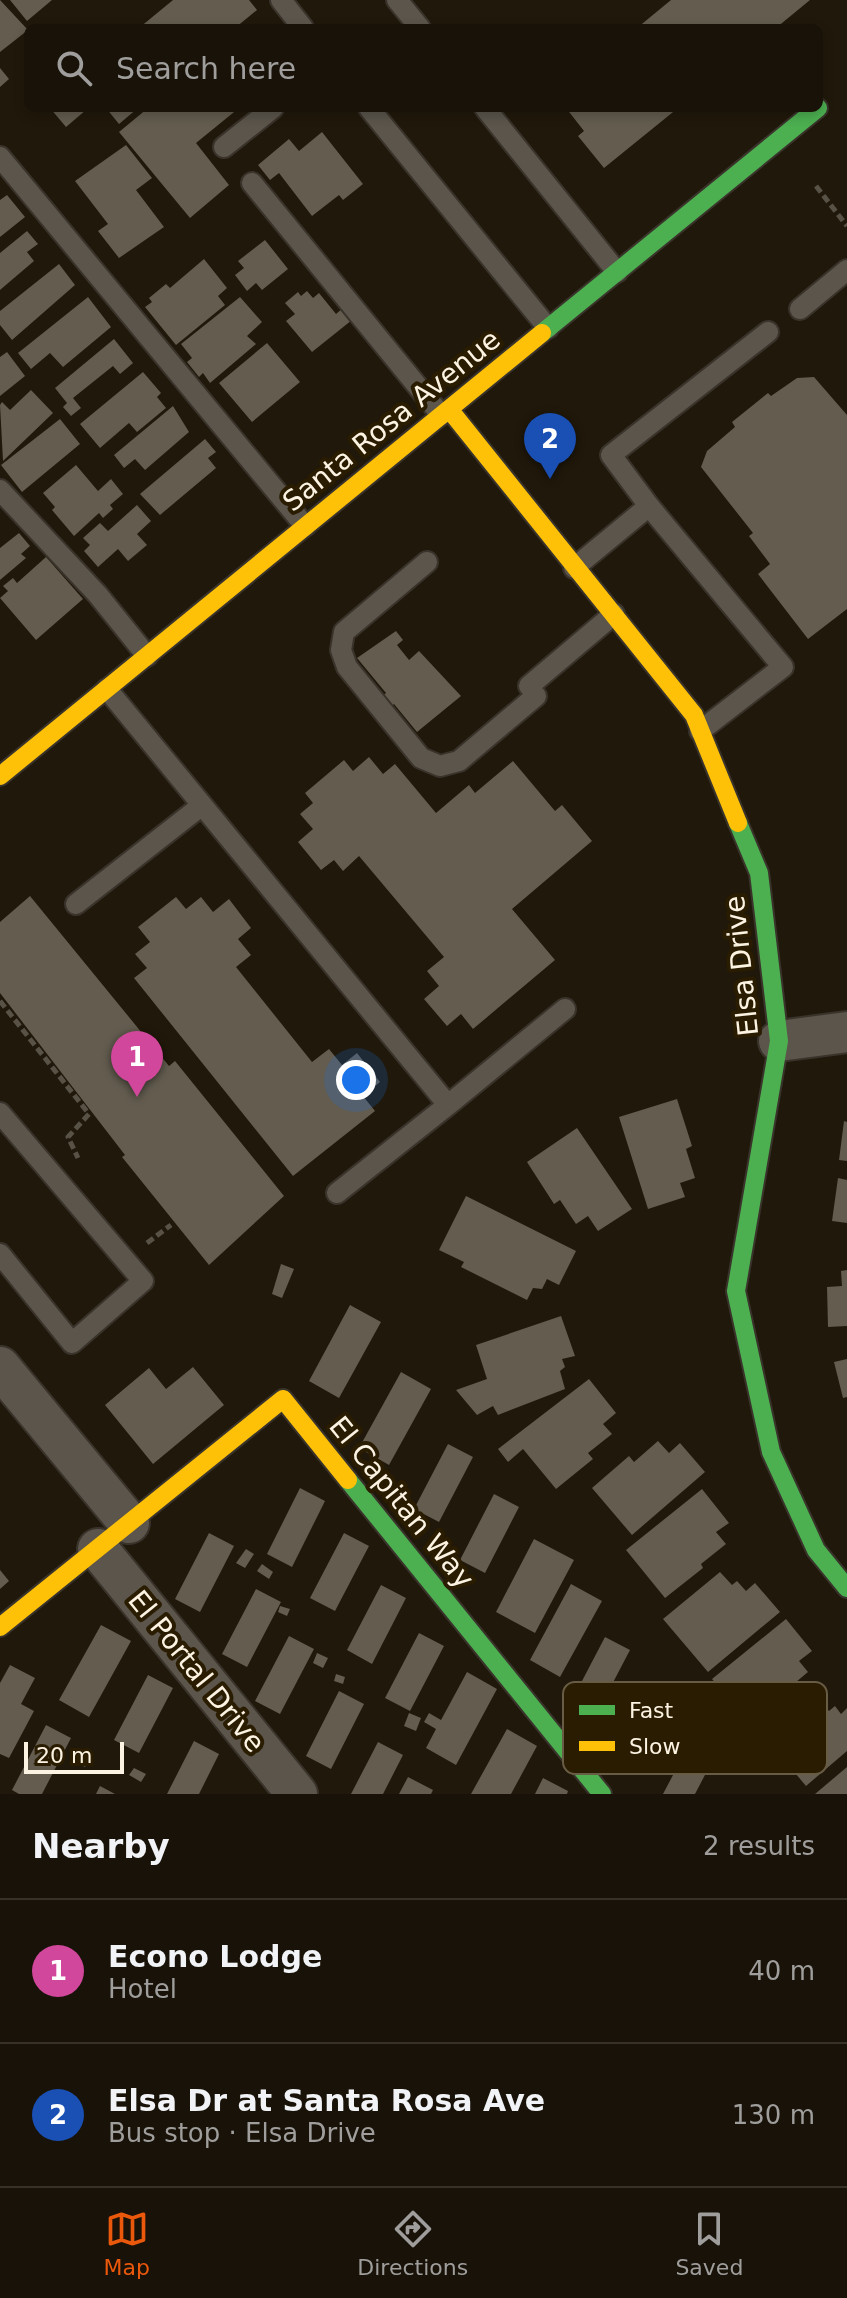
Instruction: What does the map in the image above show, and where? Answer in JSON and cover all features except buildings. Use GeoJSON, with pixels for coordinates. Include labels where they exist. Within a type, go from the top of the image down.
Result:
{"type":"FeatureCollection","features":[{"type":"Feature","properties":{"kind":"street","name":"Santa Rosa Avenue"},"geometry":{"type":"LineString","coordinates":[[0,776],[813,112]]}},
{"type":"Feature","properties":{"kind":"street","name":"Elsa Drive"},"geometry":{"type":"LineString","coordinates":[[445,412],[694,715],[759,873],[779,1041],[736,1291],[771,1452],[816,1550],[847,1588]]}},
{"type":"Feature","properties":{"kind":"street"},"geometry":{"type":"LineString","coordinates":[[779,1041],[847,1032]]}},
{"type":"Feature","properties":{"kind":"street"},"geometry":{"type":"LineString","coordinates":[[0,1367],[129,1523],[0,1627]]}},
{"type":"Feature","properties":{"kind":"street","name":"El Capitan Way"},"geometry":{"type":"LineString","coordinates":[[129,1523],[283,1399],[563,1746]]}},
{"type":"Feature","properties":{"kind":"street","name":"El Portal Drive"},"geometry":{"type":"LineString","coordinates":[[98,1549],[297,1794]]}},
{"type":"Feature","properties":{"kind":"street","name":"El Capitan Way"},"geometry":{"type":"LineString","coordinates":[[586,1774],[602,1794]]}},
{"type":"Feature","properties":{"kind":"lane"},"geometry":{"type":"LineString","coordinates":[[281,0],[300,24]]}},
{"type":"Feature","properties":{"kind":"lane"},"geometry":{"type":"LineString","coordinates":[[397,0],[417,24]]}},
{"type":"Feature","properties":{"kind":"lane"},"geometry":{"type":"LineString","coordinates":[[224,147],[268,112]]}},
{"type":"Feature","properties":{"kind":"lane"},"geometry":{"type":"LineString","coordinates":[[372,112],[548,328]]}},
{"type":"Feature","properties":{"kind":"lane"},"geometry":{"type":"LineString","coordinates":[[488,112],[617,272]]}},
{"type":"Feature","properties":{"kind":"lane"},"geometry":{"type":"LineString","coordinates":[[0,157],[305,526]]}},
{"type":"Feature","properties":{"kind":"lane"},"geometry":{"type":"LineString","coordinates":[[252,183],[445,412]]}},
{"type":"Feature","properties":{"kind":"lane"},"geometry":{"type":"LineString","coordinates":[[800,309],[847,270]]}},
{"type":"Feature","properties":{"kind":"lane"},"geometry":{"type":"LineString","coordinates":[[700,731],[783,667],[649,506],[611,455],[768,332]]}},
{"type":"Feature","properties":{"kind":"lane"},"geometry":{"type":"LineString","coordinates":[[0,490],[98,595],[147,656]]}},
{"type":"Feature","properties":{"kind":"lane"},"geometry":{"type":"LineString","coordinates":[[574,568],[649,506]]}},
{"type":"Feature","properties":{"kind":"lane"},"geometry":{"type":"LineString","coordinates":[[427,562],[344,632],[341,650],[356,679],[421,758],[440,766],[459,761],[614,614]]}},
{"type":"Feature","properties":{"kind":"lane"},"geometry":{"type":"LineString","coordinates":[[107,689],[448,1105]]}},
{"type":"Feature","properties":{"kind":"lane"},"geometry":{"type":"LineString","coordinates":[[76,904],[201,806]]}},
{"type":"Feature","properties":{"kind":"lane"},"geometry":{"type":"LineString","coordinates":[[337,1193],[565,1009]]}},
{"type":"Feature","properties":{"kind":"lane"},"geometry":{"type":"LineString","coordinates":[[0,1113],[143,1281],[72,1343],[0,1254]]}},
{"type":"Feature","properties":{"kind":"path"},"geometry":{"type":"LineString","coordinates":[[816,186],[847,226]]}},
{"type":"Feature","properties":{"kind":"path"},"geometry":{"type":"LineString","coordinates":[[0,1001],[89,1114],[68,1137],[70,1147],[84,1166]]}},
{"type":"Feature","properties":{"kind":"path"},"geometry":{"type":"LineString","coordinates":[[139,1233],[148,1244],[171,1225]]}},
{"type":"Feature","properties":{"kind":"traffic: fast"},"geometry":{"type":"LineString","coordinates":[[542,333],[813,112]]}},
{"type":"Feature","properties":{"kind":"traffic: fast"},"geometry":{"type":"LineString","coordinates":[[738,823],[759,873],[779,1041],[736,1291],[771,1452],[816,1550],[847,1588]]}},
{"type":"Feature","properties":{"kind":"traffic: fast"},"geometry":{"type":"LineString","coordinates":[[348,1480],[563,1746]]}},
{"type":"Feature","properties":{"kind":"traffic: fast"},"geometry":{"type":"LineString","coordinates":[[586,1774],[602,1794]]}},
{"type":"Feature","properties":{"kind":"traffic: slow"},"geometry":{"type":"LineString","coordinates":[[0,776],[542,333]]}},
{"type":"Feature","properties":{"kind":"traffic: slow"},"geometry":{"type":"LineString","coordinates":[[449,409],[694,715],[738,823]]}},
{"type":"Feature","properties":{"kind":"traffic: slow"},"geometry":{"type":"LineString","coordinates":[[0,1627],[283,1399],[348,1480]]}},
{"type":"Feature","properties":{"kind":"place","name":"Elsa Dr at Santa Rosa Ave"},"geometry":{"type":"Point","coordinates":[550,479]}},
{"type":"Feature","properties":{"kind":"place","name":"Econo Lodge"},"geometry":{"type":"Point","coordinates":[137,1097]}}]}
